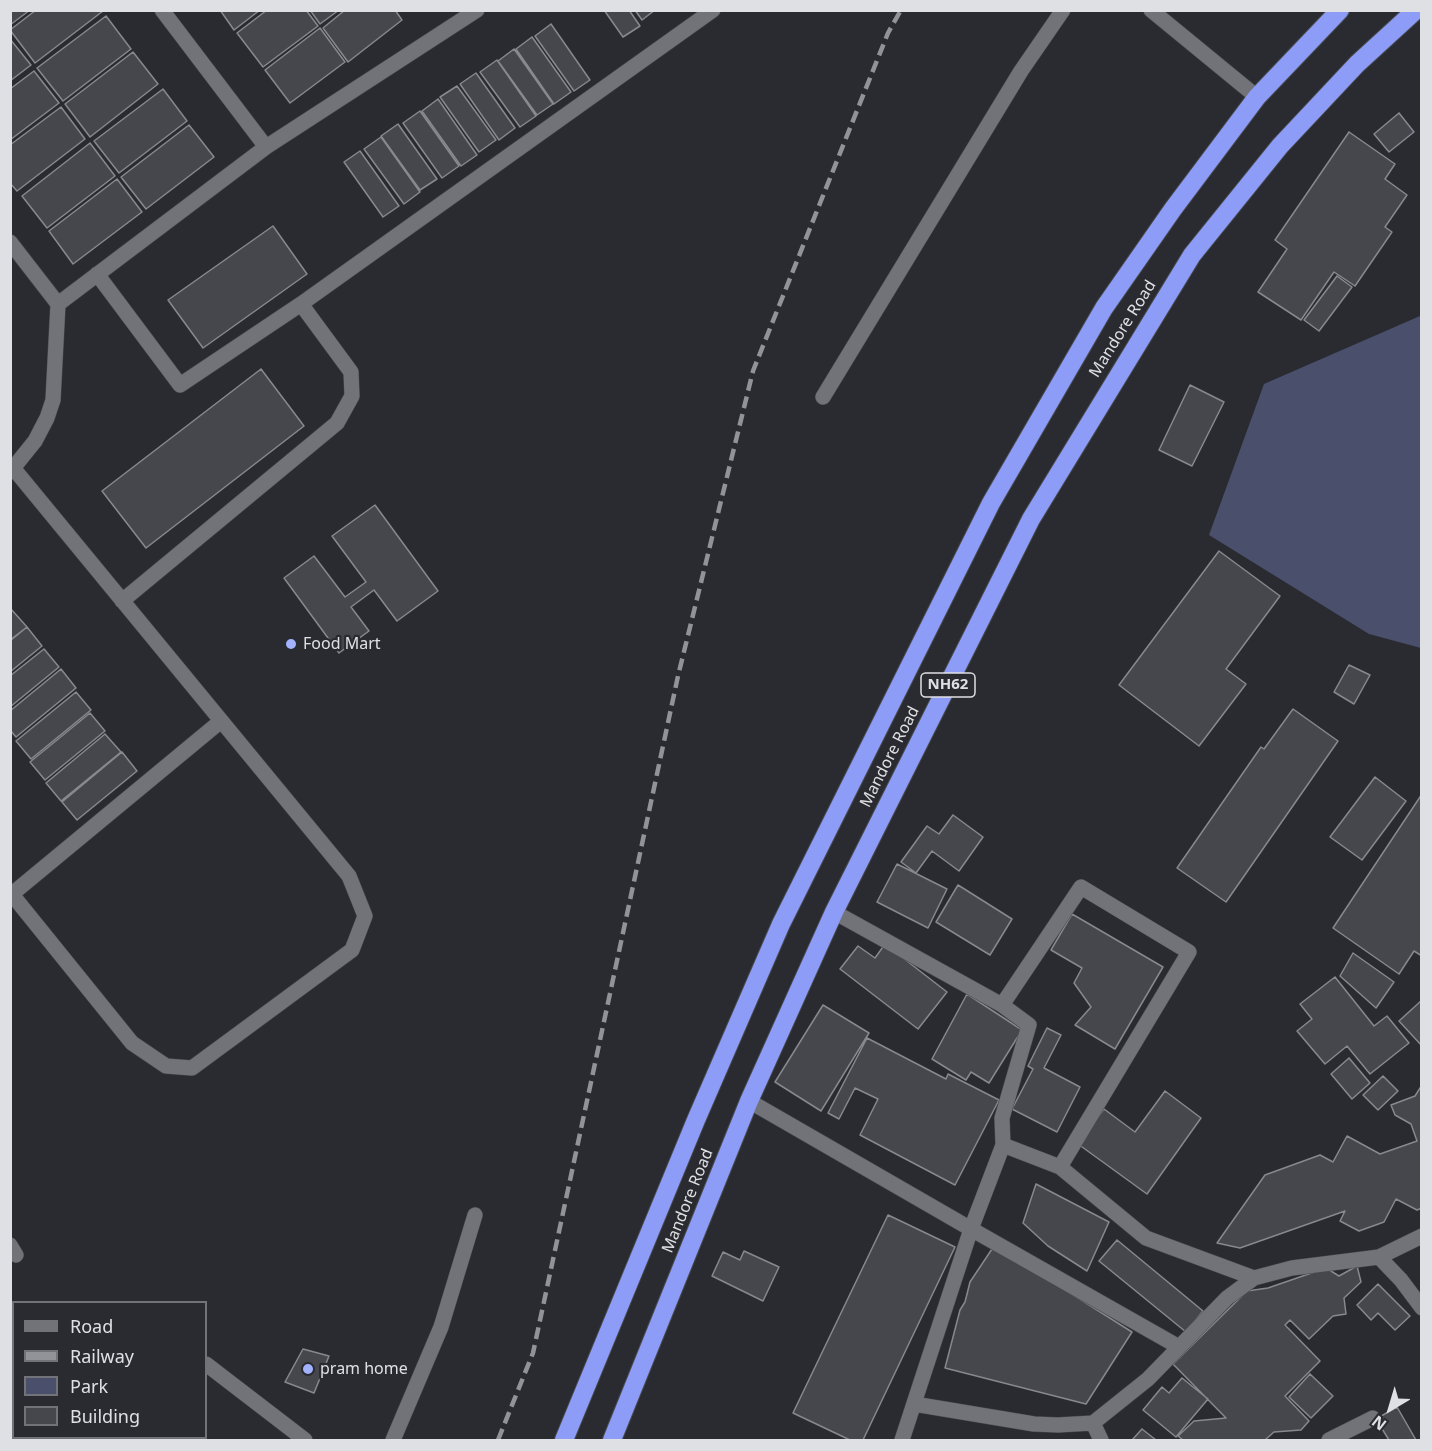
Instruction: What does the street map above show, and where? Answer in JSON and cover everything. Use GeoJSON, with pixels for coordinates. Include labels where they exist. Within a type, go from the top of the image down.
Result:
{"type":"FeatureCollection","features":[{"type":"Feature","properties":{"kind":"highway","name":"Mandore Road"},"geometry":{"type":"LineString","coordinates":[[564,1440],[696,1120],[781,924],[991,503],[1104,308],[1173,209],[1257,97],[1340,10]]}},
{"type":"Feature","properties":{"kind":"highway","name":"Mandore Road"},"geometry":{"type":"LineString","coordinates":[[612,1440],[749,1101],[834,912],[1031,519],[1192,255],[1280,146],[1358,64],[1416,10]]}},
{"type":"Feature","properties":{"kind":"street"},"geometry":{"type":"LineString","coordinates":[[162,10],[266,147]]}},
{"type":"Feature","properties":{"kind":"street"},"geometry":{"type":"LineString","coordinates":[[97,274],[180,385],[301,304],[713,10]]}},
{"type":"Feature","properties":{"kind":"street"},"geometry":{"type":"LineString","coordinates":[[823,397],[1021,71],[1062,10]]}},
{"type":"Feature","properties":{"kind":"street"},"geometry":{"type":"LineString","coordinates":[[1151,10],[1257,97]]}},
{"type":"Feature","properties":{"kind":"street"},"geometry":{"type":"LineString","coordinates":[[58,304],[266,147],[471,12]]}},
{"type":"Feature","properties":{"kind":"street"},"geometry":{"type":"LineString","coordinates":[[10,242],[58,304],[53,400],[35,441],[12,470],[122,601],[349,876],[366,916],[352,950],[192,1068],[166,1066],[132,1043],[11,893],[221,721]]}},
{"type":"Feature","properties":{"kind":"street"},"geometry":{"type":"LineString","coordinates":[[122,601],[337,423],[352,396],[351,372],[301,304]]}},
{"type":"Feature","properties":{"kind":"street"},"geometry":{"type":"LineString","coordinates":[[1002,1005],[1081,887],[1189,952],[1060,1167]]}},
{"type":"Feature","properties":{"kind":"street"},"geometry":{"type":"LineString","coordinates":[[834,912],[1002,1005],[1029,1025],[1002,1118],[1003,1145],[971,1229],[902,1440]]}},
{"type":"Feature","properties":{"kind":"street"},"geometry":{"type":"LineString","coordinates":[[749,1101],[1179,1347]]}},
{"type":"Feature","properties":{"kind":"street"},"geometry":{"type":"LineString","coordinates":[[1003,1145],[1060,1167],[1146,1238],[1254,1278]]}},
{"type":"Feature","properties":{"kind":"street"},"geometry":{"type":"LineString","coordinates":[[393,1440],[441,1327],[475,1215]]}},
{"type":"Feature","properties":{"kind":"street"},"geometry":{"type":"LineString","coordinates":[[914,1404],[1034,1424],[1093,1423],[1148,1379],[1227,1298],[1254,1278],[1292,1268],[1379,1257],[1422,1236]]}},
{"type":"Feature","properties":{"kind":"street"},"geometry":{"type":"LineString","coordinates":[[1379,1257],[1401,1280],[1422,1308]]}},
{"type":"Feature","properties":{"kind":"street"},"geometry":{"type":"LineString","coordinates":[[207,1365],[305,1440]]}},
{"type":"Feature","properties":{"kind":"street"},"geometry":{"type":"LineString","coordinates":[[1329,1440],[1373,1418]]}},
{"type":"Feature","properties":{"kind":"street"},"geometry":{"type":"LineString","coordinates":[[1093,1423],[1101,1440]]}},
{"type":"Feature","properties":{"kind":"green space"},"geometry":{"type":"Polygon","coordinates":[[[1421,311],[1422,648],[1369,634],[1209,535],[1264,384],[1420,316],[1421,311]]]}},
{"type":"Feature","properties":{"kind":"building"},"geometry":{"type":"Polygon","coordinates":[[[10,10],[30,10],[10,25],[10,10]]]}},
{"type":"Feature","properties":{"kind":"building"},"geometry":{"type":"Polygon","coordinates":[[[36,10],[103,11],[35,63],[10,30],[36,10]]]}},
{"type":"Feature","properties":{"kind":"building"},"geometry":{"type":"Polygon","coordinates":[[[220,10],[260,10],[234,30],[220,10]]]}},
{"type":"Feature","properties":{"kind":"building"},"geometry":{"type":"Polygon","coordinates":[[[267,10],[306,10],[318,26],[263,67],[237,33],[267,10]]]}},
{"type":"Feature","properties":{"kind":"building"},"geometry":{"type":"Polygon","coordinates":[[[310,10],[339,10],[320,24],[310,10]]]}},
{"type":"Feature","properties":{"kind":"building"},"geometry":{"type":"Polygon","coordinates":[[[345,10],[395,10],[402,20],[348,62],[323,28],[345,10]]]}},
{"type":"Feature","properties":{"kind":"building"},"geometry":{"type":"Polygon","coordinates":[[[604,10],[629,10],[640,26],[623,37],[604,10]]]}},
{"type":"Feature","properties":{"kind":"building"},"geometry":{"type":"Polygon","coordinates":[[[635,10],[655,10],[642,20],[635,10]]]}},
{"type":"Feature","properties":{"kind":"building"},"geometry":{"type":"Polygon","coordinates":[[[106,16],[131,49],[63,101],[37,68],[106,16]]]}},
{"type":"Feature","properties":{"kind":"building"},"geometry":{"type":"Polygon","coordinates":[[[551,24],[590,80],[574,91],[535,36],[551,24]]]}},
{"type":"Feature","properties":{"kind":"building"},"geometry":{"type":"Polygon","coordinates":[[[320,28],[345,62],[290,103],[265,70],[320,28]]]}},
{"type":"Feature","properties":{"kind":"building"},"geometry":{"type":"Polygon","coordinates":[[[532,37],[571,92],[554,104],[516,49],[532,37]]]}},
{"type":"Feature","properties":{"kind":"building"},"geometry":{"type":"Polygon","coordinates":[[[10,39],[31,65],[10,81],[10,39]]]}},
{"type":"Feature","properties":{"kind":"building"},"geometry":{"type":"Polygon","coordinates":[[[514,49],[553,104],[537,115],[498,61],[514,49]]]}},
{"type":"Feature","properties":{"kind":"building"},"geometry":{"type":"Polygon","coordinates":[[[133,52],[158,84],[90,137],[65,104],[133,52]]]}},
{"type":"Feature","properties":{"kind":"building"},"geometry":{"type":"Polygon","coordinates":[[[497,60],[536,116],[520,127],[480,72],[497,60]]]}},
{"type":"Feature","properties":{"kind":"building"},"geometry":{"type":"Polygon","coordinates":[[[34,71],[59,103],[10,140],[10,89],[34,71]]]}},
{"type":"Feature","properties":{"kind":"building"},"geometry":{"type":"Polygon","coordinates":[[[476,73],[515,128],[499,140],[460,84],[476,73]]]}},
{"type":"Feature","properties":{"kind":"building"},"geometry":{"type":"Polygon","coordinates":[[[457,86],[496,140],[479,152],[440,97],[457,86]]]}},
{"type":"Feature","properties":{"kind":"building"},"geometry":{"type":"Polygon","coordinates":[[[163,89],[187,121],[119,173],[94,141],[163,89]]]}},
{"type":"Feature","properties":{"kind":"building"},"geometry":{"type":"Polygon","coordinates":[[[438,99],[477,155],[461,166],[422,111],[438,99]]]}},
{"type":"Feature","properties":{"kind":"building"},"geometry":{"type":"Polygon","coordinates":[[[61,107],[85,139],[17,191],[10,183],[10,145],[61,107]]]}},
{"type":"Feature","properties":{"kind":"building"},"geometry":{"type":"Polygon","coordinates":[[[420,111],[459,166],[442,178],[403,123],[420,111]]]}},
{"type":"Feature","properties":{"kind":"building"},"geometry":{"type":"Polygon","coordinates":[[[1399,113],[1414,132],[1389,152],[1374,134],[1399,113]]]}},
{"type":"Feature","properties":{"kind":"building"},"geometry":{"type":"Polygon","coordinates":[[[398,124],[437,179],[420,190],[381,136],[398,124]]]}},
{"type":"Feature","properties":{"kind":"building"},"geometry":{"type":"Polygon","coordinates":[[[189,125],[214,157],[146,209],[121,177],[189,125]]]}},
{"type":"Feature","properties":{"kind":"building"},"geometry":{"type":"Polygon","coordinates":[[[1349,132],[1395,164],[1385,179],[1407,195],[1385,227],[1392,232],[1355,286],[1334,272],[1301,320],[1258,292],[1287,249],[1275,240],[1349,132]]]}},
{"type":"Feature","properties":{"kind":"building"},"geometry":{"type":"Polygon","coordinates":[[[381,137],[420,192],[404,204],[364,149],[381,137]]]}},
{"type":"Feature","properties":{"kind":"building"},"geometry":{"type":"Polygon","coordinates":[[[90,143],[115,176],[47,228],[22,196],[90,143]]]}},
{"type":"Feature","properties":{"kind":"building"},"geometry":{"type":"Polygon","coordinates":[[[360,151],[399,206],[383,217],[344,162],[360,151]]]}},
{"type":"Feature","properties":{"kind":"building"},"geometry":{"type":"Polygon","coordinates":[[[117,179],[142,212],[73,264],[49,231],[117,179]]]}},
{"type":"Feature","properties":{"kind":"building"},"geometry":{"type":"Polygon","coordinates":[[[273,226],[307,274],[203,348],[168,300],[273,226]]]}},
{"type":"Feature","properties":{"kind":"building"},"geometry":{"type":"Polygon","coordinates":[[[1337,276],[1352,287],[1319,331],[1304,320],[1337,276]]]}},
{"type":"Feature","properties":{"kind":"building"},"geometry":{"type":"Polygon","coordinates":[[[261,369],[304,426],[146,548],[102,491],[261,369]]]}},
{"type":"Feature","properties":{"kind":"building"},"geometry":{"type":"Polygon","coordinates":[[[1190,385],[1224,402],[1192,466],[1159,450],[1190,385]]]}},
{"type":"Feature","properties":{"kind":"building"},"geometry":{"type":"Polygon","coordinates":[[[375,505],[438,591],[397,621],[374,590],[351,607],[369,631],[339,653],[284,578],[314,556],[345,597],[366,582],[332,536],[375,505]]]}},
{"type":"Feature","properties":{"kind":"building"},"geometry":{"type":"Polygon","coordinates":[[[1219,551],[1280,596],[1226,669],[1246,684],[1199,746],[1119,685],[1219,551]]]}},
{"type":"Feature","properties":{"kind":"building"},"geometry":{"type":"Polygon","coordinates":[[[10,610],[27,627],[10,640],[10,610]]]}},
{"type":"Feature","properties":{"kind":"building"},"geometry":{"type":"Polygon","coordinates":[[[27,627],[42,646],[10,672],[10,641],[27,627]]]}},
{"type":"Feature","properties":{"kind":"building"},"geometry":{"type":"Polygon","coordinates":[[[44,649],[59,667],[10,707],[10,676],[44,649]]]}},
{"type":"Feature","properties":{"kind":"building"},"geometry":{"type":"Polygon","coordinates":[[[1349,665],[1370,675],[1354,704],[1334,692],[1349,665]]]}},
{"type":"Feature","properties":{"kind":"building"},"geometry":{"type":"Polygon","coordinates":[[[61,669],[76,688],[16,737],[10,730],[10,711],[61,669]]]}},
{"type":"Feature","properties":{"kind":"building"},"geometry":{"type":"Polygon","coordinates":[[[76,692],[91,710],[31,759],[16,741],[76,692]]]}},
{"type":"Feature","properties":{"kind":"building"},"geometry":{"type":"Polygon","coordinates":[[[1293,709],[1338,741],[1226,902],[1177,868],[1261,747],[1264,749],[1293,709]]]}},
{"type":"Feature","properties":{"kind":"building"},"geometry":{"type":"Polygon","coordinates":[[[90,713],[105,731],[45,780],[30,762],[90,713]]]}},
{"type":"Feature","properties":{"kind":"building"},"geometry":{"type":"Polygon","coordinates":[[[105,734],[121,752],[61,801],[46,783],[105,734]]]}},
{"type":"Feature","properties":{"kind":"building"},"geometry":{"type":"Polygon","coordinates":[[[122,752],[137,771],[77,820],[62,802],[122,752]]]}},
{"type":"Feature","properties":{"kind":"building"},"geometry":{"type":"Polygon","coordinates":[[[1375,777],[1406,801],[1362,860],[1330,837],[1375,777]]]}},
{"type":"Feature","properties":{"kind":"building"},"geometry":{"type":"Polygon","coordinates":[[[1422,794],[1422,956],[1414,951],[1399,974],[1333,928],[1422,794]]]}},
{"type":"Feature","properties":{"kind":"building"},"geometry":{"type":"Polygon","coordinates":[[[953,815],[983,837],[959,871],[932,851],[916,873],[901,862],[927,826],[939,834],[953,815]]]}},
{"type":"Feature","properties":{"kind":"building"},"geometry":{"type":"Polygon","coordinates":[[[897,864],[947,889],[928,928],[877,902],[897,864]]]}},
{"type":"Feature","properties":{"kind":"building"},"geometry":{"type":"Polygon","coordinates":[[[958,885],[1012,919],[990,955],[936,922],[958,885]]]}},
{"type":"Feature","properties":{"kind":"building"},"geometry":{"type":"Polygon","coordinates":[[[1072,914],[1163,967],[1115,1049],[1075,1025],[1091,1007],[1074,983],[1082,968],[1051,950],[1072,914]]]}},
{"type":"Feature","properties":{"kind":"building"},"geometry":{"type":"Polygon","coordinates":[[[885,944],[947,992],[918,1029],[840,969],[858,946],[875,958],[885,944]]]}},
{"type":"Feature","properties":{"kind":"building"},"geometry":{"type":"Polygon","coordinates":[[[1353,953],[1394,982],[1376,1008],[1340,976],[1353,953]]]}},
{"type":"Feature","properties":{"kind":"building"},"geometry":{"type":"Polygon","coordinates":[[[1335,977],[1374,1026],[1387,1016],[1409,1043],[1370,1074],[1347,1046],[1325,1064],[1297,1031],[1312,1019],[1300,1004],[1335,977]]]}},
{"type":"Feature","properties":{"kind":"building"},"geometry":{"type":"Polygon","coordinates":[[[967,994],[1022,1030],[989,1083],[971,1072],[966,1080],[932,1059],[967,994]]]}},
{"type":"Feature","properties":{"kind":"building"},"geometry":{"type":"Polygon","coordinates":[[[1422,1000],[1422,1046],[1399,1021],[1422,1000]]]}},
{"type":"Feature","properties":{"kind":"building"},"geometry":{"type":"Polygon","coordinates":[[[823,1005],[869,1033],[821,1111],[775,1082],[823,1005]]]}},
{"type":"Feature","properties":{"kind":"building"},"geometry":{"type":"Polygon","coordinates":[[[1047,1028],[1061,1035],[1044,1068],[1080,1087],[1057,1132],[1012,1109],[1033,1069],[1028,1066],[1047,1028]]]}},
{"type":"Feature","properties":{"kind":"building"},"geometry":{"type":"Polygon","coordinates":[[[867,1038],[946,1079],[948,1074],[999,1100],[955,1185],[860,1135],[878,1099],[855,1088],[839,1119],[828,1113],[867,1038]]]}},
{"type":"Feature","properties":{"kind":"building"},"geometry":{"type":"Polygon","coordinates":[[[1349,1058],[1370,1083],[1352,1099],[1331,1074],[1349,1058]]]}},
{"type":"Feature","properties":{"kind":"building"},"geometry":{"type":"Polygon","coordinates":[[[1383,1076],[1398,1091],[1378,1110],[1363,1095],[1383,1076]]]}},
{"type":"Feature","properties":{"kind":"building"},"geometry":{"type":"Polygon","coordinates":[[[1422,1085],[1422,1208],[1417,1210],[1396,1199],[1384,1222],[1359,1231],[1340,1221],[1345,1211],[1240,1248],[1217,1243],[1265,1175],[1320,1155],[1333,1162],[1347,1136],[1380,1154],[1417,1141],[1411,1124],[1395,1115],[1391,1105],[1415,1096],[1422,1085]]]}},
{"type":"Feature","properties":{"kind":"building"},"geometry":{"type":"Polygon","coordinates":[[[1165,1091],[1201,1118],[1147,1194],[1078,1144],[1104,1109],[1135,1132],[1165,1091]]]}},
{"type":"Feature","properties":{"kind":"building"},"geometry":{"type":"Polygon","coordinates":[[[1036,1184],[1109,1222],[1087,1271],[1048,1246],[1023,1223],[1036,1184]]]}},
{"type":"Feature","properties":{"kind":"building"},"geometry":{"type":"Polygon","coordinates":[[[888,1215],[955,1247],[863,1440],[850,1440],[793,1413],[888,1215]]]}},
{"type":"Feature","properties":{"kind":"building"},"geometry":{"type":"Polygon","coordinates":[[[1117,1240],[1203,1311],[1186,1332],[1099,1261],[1117,1240]]]}},
{"type":"Feature","properties":{"kind":"building"},"geometry":{"type":"Polygon","coordinates":[[[992,1249],[1040,1274],[1132,1332],[1086,1404],[945,1368],[970,1282],[992,1249]]]}},
{"type":"Feature","properties":{"kind":"building"},"geometry":{"type":"Polygon","coordinates":[[[744,1251],[779,1267],[763,1301],[712,1276],[723,1252],[740,1260],[744,1251]]]}},
{"type":"Feature","properties":{"kind":"building"},"geometry":{"type":"Polygon","coordinates":[[[1357,1266],[1361,1282],[1344,1298],[1346,1314],[1333,1316],[1309,1339],[1290,1320],[1285,1325],[1320,1361],[1285,1396],[1309,1421],[1301,1430],[1274,1432],[1265,1440],[1183,1440],[1178,1436],[1194,1421],[1226,1418],[1173,1364],[1247,1291],[1268,1288],[1326,1268],[1339,1276],[1357,1266]]]}},
{"type":"Feature","properties":{"kind":"building"},"geometry":{"type":"Polygon","coordinates":[[[1378,1284],[1410,1316],[1395,1330],[1378,1313],[1371,1320],[1357,1305],[1378,1284]]]}},
{"type":"Feature","properties":{"kind":"building","name":"pram home"},"geometry":{"type":"Polygon","coordinates":[[[303,1349],[329,1356],[314,1393],[285,1382],[303,1349]]]}},
{"type":"Feature","properties":{"kind":"building"},"geometry":{"type":"Polygon","coordinates":[[[1310,1374],[1333,1396],[1311,1418],[1289,1397],[1310,1374]]]}},
{"type":"Feature","properties":{"kind":"building"},"geometry":{"type":"Polygon","coordinates":[[[1182,1378],[1208,1399],[1176,1437],[1143,1410],[1162,1387],[1169,1393],[1182,1378]]]}},
{"type":"Feature","properties":{"kind":"building"},"geometry":{"type":"Polygon","coordinates":[[[1397,1407],[1416,1440],[1389,1440],[1376,1419],[1397,1407]]]}},
{"type":"Feature","properties":{"kind":"building"},"geometry":{"type":"Polygon","coordinates":[[[1142,1429],[1156,1440],[1132,1440],[1142,1429]]]}},
{"type":"Feature","properties":{"kind":"railway"},"geometry":{"type":"LineString","coordinates":[[498,1440],[533,1353],[678,676],[753,371],[888,33],[901,10]]}},
{"type":"Feature","properties":{"kind":"place","name":"Food Mart"},"geometry":{"type":"Point","coordinates":[291,644]}},
{"type":"Feature","properties":{"kind":"place","name":"pram home"},"geometry":{"type":"Point","coordinates":[308,1369]}}]}
